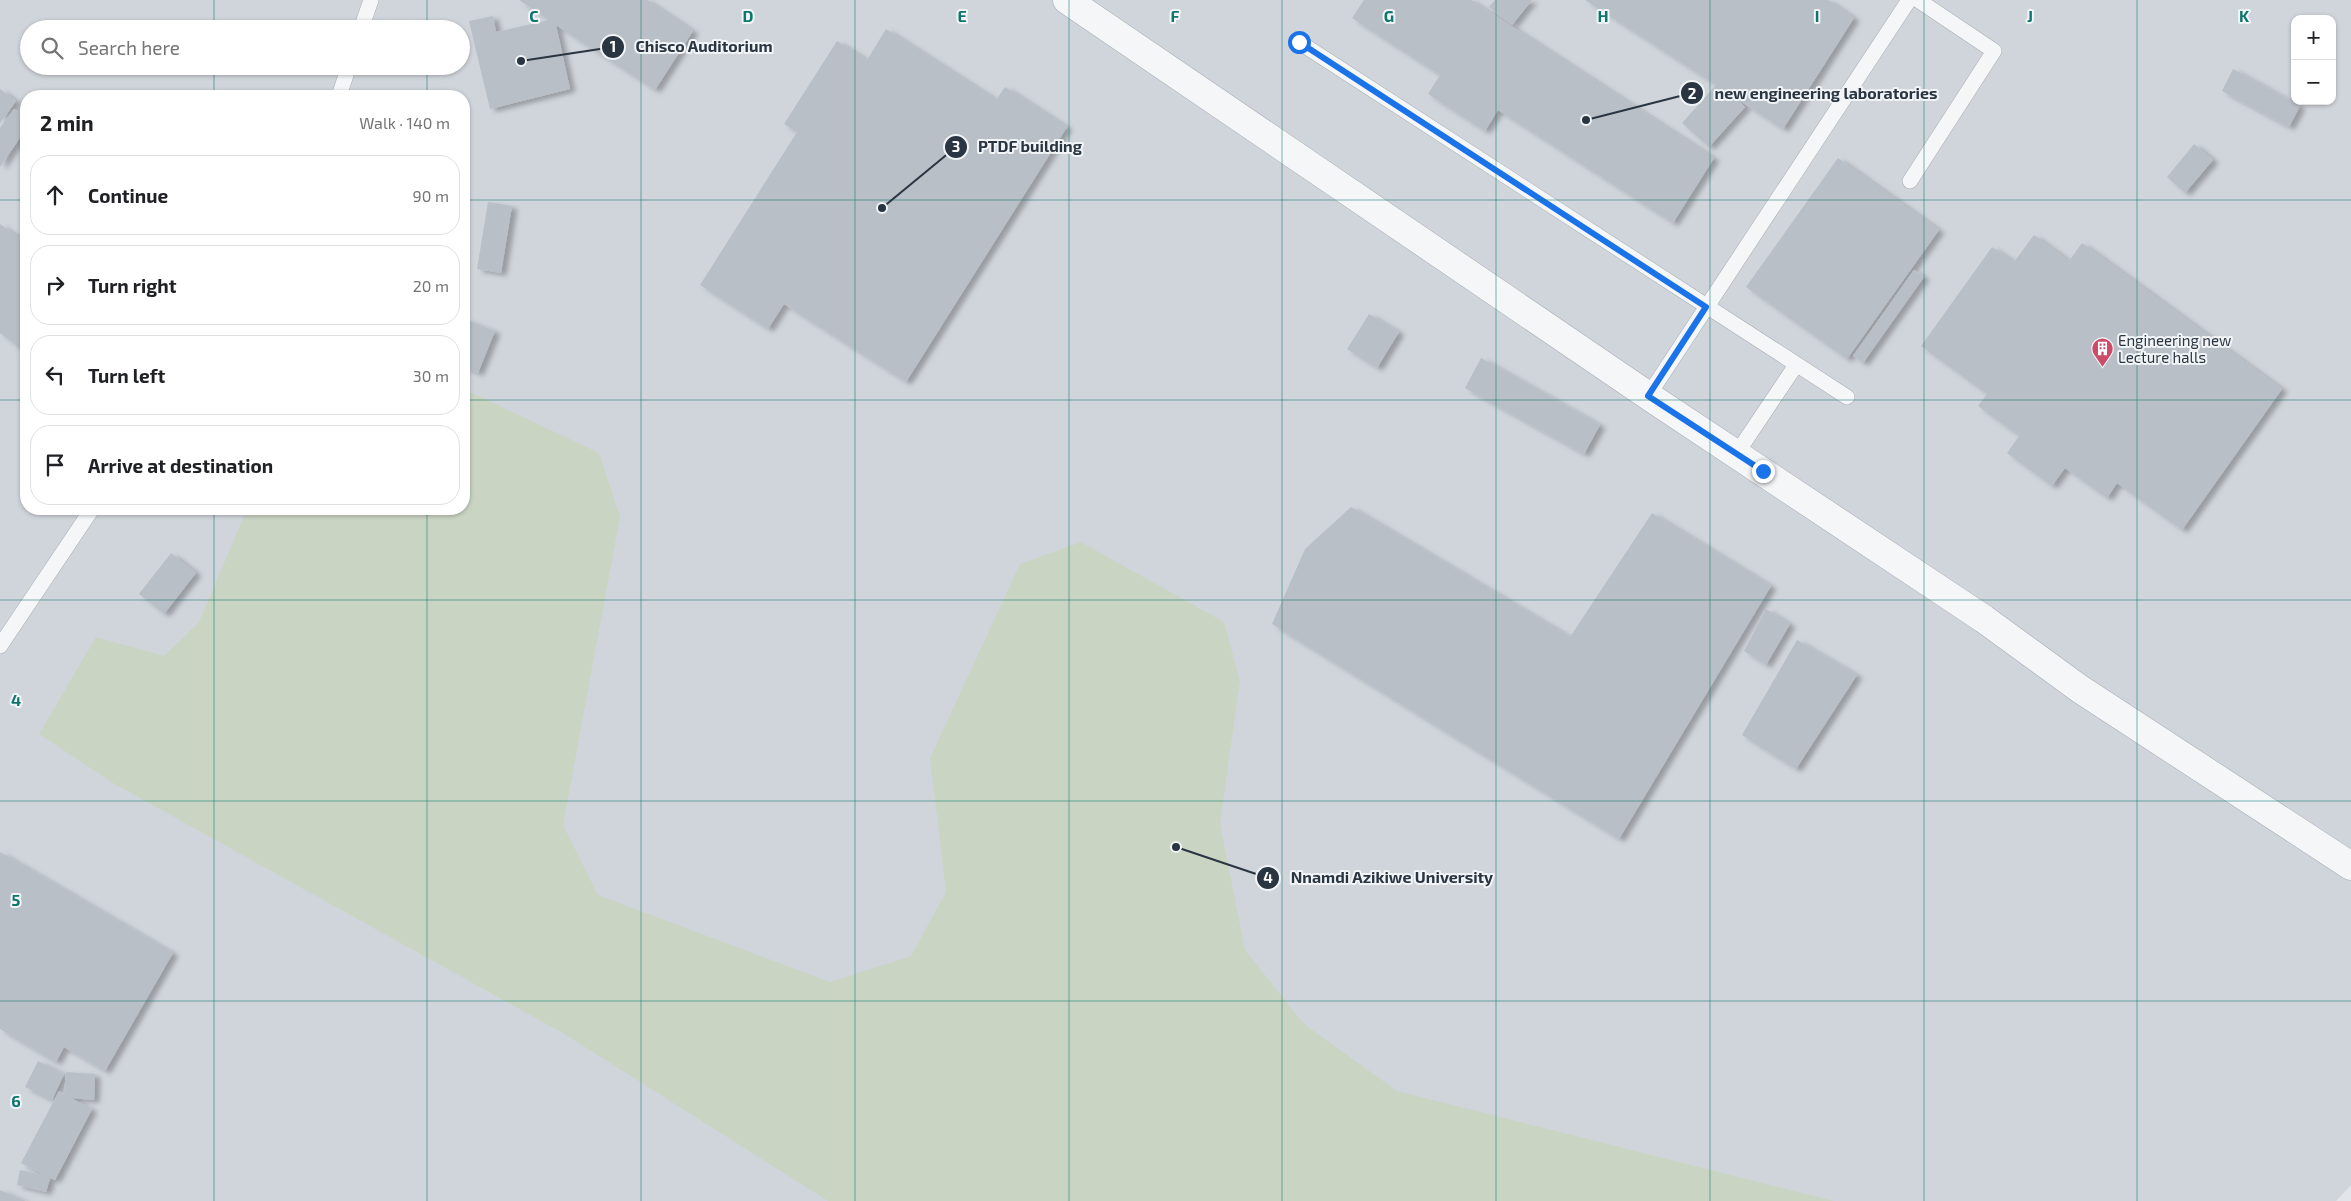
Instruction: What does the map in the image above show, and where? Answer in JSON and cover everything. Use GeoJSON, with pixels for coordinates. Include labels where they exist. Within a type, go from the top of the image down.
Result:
{"type":"FeatureCollection","features":[{"type":"Feature","properties":{"kind":"street"},"geometry":{"type":"LineString","coordinates":[[1067,0],[1648,396],[1737,453],[1984,619],[2080,689],[2351,866]]}},
{"type":"Feature","properties":{"kind":"lane"},"geometry":{"type":"LineString","coordinates":[[365,20],[371,0]]}},
{"type":"Feature","properties":{"kind":"lane"},"geometry":{"type":"LineString","coordinates":[[1648,396],[1909,0]]}},
{"type":"Feature","properties":{"kind":"lane"},"geometry":{"type":"LineString","coordinates":[[1910,181],[1994,51],[1918,0]]}},
{"type":"Feature","properties":{"kind":"lane"},"geometry":{"type":"LineString","coordinates":[[1299,42],[1847,397]]}},
{"type":"Feature","properties":{"kind":"lane"},"geometry":{"type":"LineString","coordinates":[[341,90],[346,75]]}},
{"type":"Feature","properties":{"kind":"lane"},"geometry":{"type":"LineString","coordinates":[[1737,453],[1796,365]]}},
{"type":"Feature","properties":{"kind":"lane"},"geometry":{"type":"LineString","coordinates":[[0,646],[88,515]]}},
{"type":"Feature","properties":{"kind":"shaded area"},"geometry":{"type":"Polygon","coordinates":[[[0,0],[2351,0],[2351,1185],[2336,1201],[0,1201],[0,0]]]}},
{"type":"Feature","properties":{"kind":"green space"},"geometry":{"type":"Polygon","coordinates":[[[470,392],[599,453],[620,517],[563,825],[598,895],[830,982],[911,956],[946,892],[930,758],[1020,564],[1081,542],[1224,622],[1240,681],[1220,823],[1245,950],[1304,1024],[1397,1091],[1834,1201],[828,1201],[566,1035],[113,783],[39,734],[96,637],[164,656],[199,622],[244,515],[470,515],[470,392]]]}},
{"type":"Feature","properties":{"kind":"building"},"geometry":{"type":"Polygon","coordinates":[[[519,0],[647,0],[693,31],[655,90],[556,25],[570,89],[490,109],[470,21],[493,16],[496,32],[549,20],[519,0]]]}},
{"type":"Feature","properties":{"kind":"building"},"geometry":{"type":"Polygon","coordinates":[[[1364,0],[1471,0],[1714,158],[1673,223],[1498,110],[1485,131],[1428,94],[1440,75],[1352,18],[1364,0]]]}},
{"type":"Feature","properties":{"kind":"building"},"geometry":{"type":"Polygon","coordinates":[[[1495,0],[1532,0],[1512,25],[1489,7],[1495,0]]]}},
{"type":"Feature","properties":{"kind":"building"},"geometry":{"type":"Polygon","coordinates":[[[1585,0],[1828,0],[1854,18],[1783,129],[1737,99],[1745,107],[1709,147],[1682,123],[1716,85],[1585,0]]]}},
{"type":"Feature","properties":{"kind":"building"},"geometry":{"type":"Polygon","coordinates":[[[886,29],[996,100],[1005,87],[1067,127],[906,382],[784,304],[768,329],[700,285],[797,132],[784,124],[837,41],[867,60],[886,29]]]}},
{"type":"Feature","properties":{"kind":"building"},"geometry":{"type":"Polygon","coordinates":[[[2233,69],[2291,101],[2291,105],[2300,106],[2289,127],[2222,91],[2233,69]]]}},
{"type":"Feature","properties":{"kind":"building"},"geometry":{"type":"Polygon","coordinates":[[[0,89],[16,101],[0,123],[0,89]]]}},
{"type":"Feature","properties":{"kind":"building"},"geometry":{"type":"Polygon","coordinates":[[[14,109],[20,114],[20,138],[0,167],[0,128],[14,109]]]}},
{"type":"Feature","properties":{"kind":"building"},"geometry":{"type":"Polygon","coordinates":[[[2194,144],[2213,160],[2185,193],[2167,177],[2194,144]]]}},
{"type":"Feature","properties":{"kind":"building"},"geometry":{"type":"Polygon","coordinates":[[[1838,158],[1939,230],[1847,359],[1746,287],[1838,158]]]}},
{"type":"Feature","properties":{"kind":"building"},"geometry":{"type":"Polygon","coordinates":[[[488,202],[512,206],[501,273],[477,269],[488,202]]]}},
{"type":"Feature","properties":{"kind":"building"},"geometry":{"type":"Polygon","coordinates":[[[0,224],[20,239],[20,348],[0,333],[0,224]]]}},
{"type":"Feature","properties":{"kind":"building","name":"Engineering new Lecture halls"},"geometry":{"type":"Polygon","coordinates":[[[2034,235],[2069,261],[2082,243],[2282,389],[2182,530],[2117,483],[2107,498],[2065,468],[2052,486],[2007,453],[2019,436],[1978,406],[1987,394],[1921,346],[1992,247],[2014,262],[2034,235]]]}},
{"type":"Feature","properties":{"kind":"building"},"geometry":{"type":"Polygon","coordinates":[[[1914,270],[1924,277],[1863,363],[1853,356],[1914,270]]]}},
{"type":"Feature","properties":{"kind":"building"},"geometry":{"type":"Polygon","coordinates":[[[1369,314],[1399,332],[1377,368],[1347,349],[1369,314]]]}},
{"type":"Feature","properties":{"kind":"building"},"geometry":{"type":"Polygon","coordinates":[[[470,321],[495,331],[478,373],[470,370],[470,321]]]}},
{"type":"Feature","properties":{"kind":"building"},"geometry":{"type":"Polygon","coordinates":[[[1481,358],[1600,425],[1584,454],[1465,388],[1481,358]]]}},
{"type":"Feature","properties":{"kind":"building"},"geometry":{"type":"Polygon","coordinates":[[[1351,507],[1570,637],[1652,513],[1771,586],[1619,839],[1272,624],[1305,549],[1351,507]]]}},
{"type":"Feature","properties":{"kind":"building"},"geometry":{"type":"Polygon","coordinates":[[[171,553],[196,573],[164,614],[139,594],[171,553]]]}},
{"type":"Feature","properties":{"kind":"building"},"geometry":{"type":"Polygon","coordinates":[[[1766,609],[1790,624],[1766,665],[1744,651],[1766,609]]]}},
{"type":"Feature","properties":{"kind":"building"},"geometry":{"type":"Polygon","coordinates":[[[1797,640],[1857,675],[1796,769],[1742,735],[1797,640]]]}},
{"type":"Feature","properties":{"kind":"building"},"geometry":{"type":"Polygon","coordinates":[[[0,852],[173,953],[105,1071],[64,1047],[56,1062],[0,1029],[0,852]]]}},
{"type":"Feature","properties":{"kind":"building"},"geometry":{"type":"Polygon","coordinates":[[[38,1061],[64,1074],[52,1100],[25,1087],[38,1061]]]}},
{"type":"Feature","properties":{"kind":"building"},"geometry":{"type":"Polygon","coordinates":[[[66,1072],[95,1074],[94,1100],[71,1098],[92,1109],[55,1180],[50,1178],[46,1192],[17,1185],[20,1170],[47,1176],[21,1163],[59,1091],[64,1094],[66,1072]]]}},
{"type":"Feature","properties":{"kind":"building"},"geometry":{"type":"Polygon","coordinates":[[[0,1190],[26,1201],[0,1201],[0,1190]]]}},
{"type":"Feature","properties":{"kind":"place","name":"Chisco Auditorium"},"geometry":{"type":"Point","coordinates":[521,61]}},
{"type":"Feature","properties":{"kind":"place","name":"new engineering laboratories"},"geometry":{"type":"Point","coordinates":[1586,120]}},
{"type":"Feature","properties":{"kind":"place","name":"PTDF building"},"geometry":{"type":"Point","coordinates":[882,208]}},
{"type":"Feature","properties":{"kind":"place","name":"Engineering new Lecture halls"},"geometry":{"type":"Point","coordinates":[2102,368]}},
{"type":"Feature","properties":{"kind":"place","name":"Nnamdi Azikiwe University"},"geometry":{"type":"Point","coordinates":[1176,847]}},
{"type":"Feature","properties":{"kind":"route"},"geometry":{"type":"LineString","coordinates":[[1299,42],[1706,307],[1648,396],[1763,471]]}}]}
